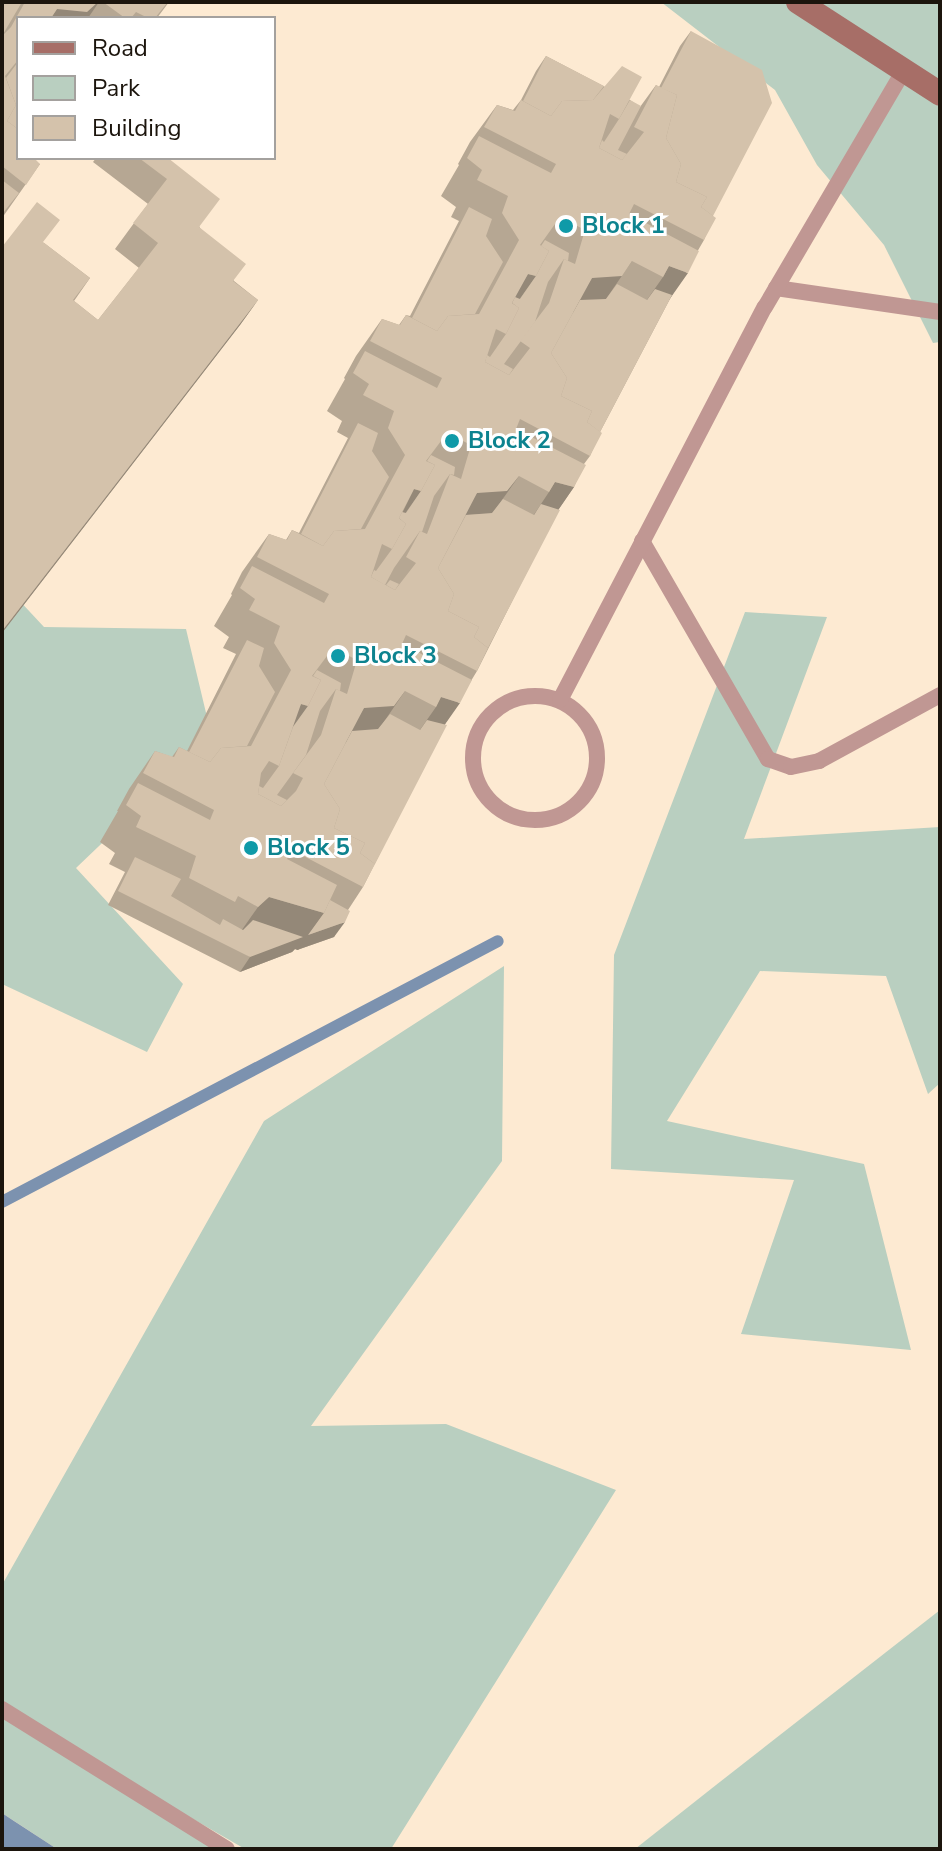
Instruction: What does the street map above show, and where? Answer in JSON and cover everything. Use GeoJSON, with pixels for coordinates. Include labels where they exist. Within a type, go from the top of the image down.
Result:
{"type":"FeatureCollection","features":[{"type":"Feature","properties":{"kind":"street"},"geometry":{"type":"LineString","coordinates":[[798,2],[901,75],[940,94]]}},
{"type":"Feature","properties":{"kind":"lane"},"geometry":{"type":"LineString","coordinates":[[560,700],[776,288],[901,75]]}},
{"type":"Feature","properties":{"kind":"lane"},"geometry":{"type":"LineString","coordinates":[[776,288],[940,312]]}},
{"type":"Feature","properties":{"kind":"lane"},"geometry":{"type":"LineString","coordinates":[[642,541],[768,759],[791,767],[819,761],[940,695]]}},
{"type":"Feature","properties":{"kind":"lane"},"geometry":{"type":"LineString","coordinates":[[513,700],[560,700],[592,732],[598,764],[588,792],[554,817],[501,811],[477,782],[479,730],[513,700]]}},
{"type":"Feature","properties":{"kind":"lane"},"geometry":{"type":"LineString","coordinates":[[2,1709],[227,1849]]}},
{"type":"Feature","properties":{"kind":"green space"},"geometry":{"type":"Polygon","coordinates":[[[661,2],[940,2],[940,342],[933,343],[884,245],[817,165],[775,90],[661,2]]]}},
{"type":"Feature","properties":{"kind":"green space"},"geometry":{"type":"Polygon","coordinates":[[[2,582],[44,627],[186,629],[212,738],[76,868],[183,984],[147,1052],[2,984],[2,582]]]}},
{"type":"Feature","properties":{"kind":"green space"},"geometry":{"type":"Polygon","coordinates":[[[745,612],[827,617],[744,839],[940,827],[940,1083],[928,1094],[886,976],[760,971],[667,1121],[864,1164],[911,1350],[741,1334],[794,1180],[611,1169],[614,955],[745,612]]]}},
{"type":"Feature","properties":{"kind":"green space"},"geometry":{"type":"Polygon","coordinates":[[[504,966],[502,1161],[311,1426],[446,1424],[616,1490],[391,1849],[245,1849],[37,1729],[227,1849],[57,1849],[2,1813],[2,1585],[264,1121],[504,966]]]}},
{"type":"Feature","properties":{"kind":"green space"},"geometry":{"type":"Polygon","coordinates":[[[940,1610],[940,1849],[635,1849],[716,1785],[940,1610]]]}},
{"type":"Feature","properties":{"kind":"water"},"geometry":{"type":"Polygon","coordinates":[[[2,1813],[14,1821],[57,1849],[2,1849],[2,1813]]]}},
{"type":"Feature","properties":{"kind":"building"},"geometry":{"type":"Polygon","coordinates":[[[2,2],[22,2],[2,36],[2,2]]]}},
{"type":"Feature","properties":{"kind":"building"},"geometry":{"type":"Polygon","coordinates":[[[25,2],[98,2],[87,12],[57,9],[52,16],[17,16],[25,2]]]}},
{"type":"Feature","properties":{"kind":"building"},"geometry":{"type":"Polygon","coordinates":[[[103,2],[168,2],[157,16],[144,16],[136,12],[133,16],[122,16],[103,2]]]}},
{"type":"Feature","properties":{"kind":"building"},"geometry":{"type":"Polygon","coordinates":[[[16,18],[16,62],[5,76],[16,105],[7,121],[16,128],[16,160],[36,160],[40,164],[26,185],[2,166],[2,36],[16,18]]]}},
{"type":"Feature","properties":{"kind":"building"},"geometry":{"type":"Polygon","coordinates":[[[691,31],[762,70],[772,103],[713,216],[701,207],[707,197],[676,182],[681,164],[666,138],[677,95],[661,88],[691,31]]]}},
{"type":"Feature","properties":{"kind":"building"},"geometry":{"type":"Polygon","coordinates":[[[546,56],[604,86],[593,100],[562,101],[551,116],[523,101],[546,56]]]}},
{"type":"Feature","properties":{"kind":"building"},"geometry":{"type":"Polygon","coordinates":[[[16,65],[16,105],[6,78],[16,65]]]}},
{"type":"Feature","properties":{"kind":"building"},"geometry":{"type":"Polygon","coordinates":[[[622,66],[642,77],[619,119],[610,114],[599,148],[622,160],[644,132],[634,127],[656,85],[677,95],[666,138],[681,164],[676,182],[707,197],[701,207],[716,218],[704,240],[634,204],[629,214],[699,251],[688,273],[669,266],[663,277],[632,261],[622,276],[592,278],[551,353],[567,378],[561,396],[592,411],[587,422],[602,433],[590,456],[520,419],[516,429],[586,465],[574,487],[555,482],[549,492],[519,476],[507,491],[477,493],[438,568],[454,594],[448,611],[479,627],[474,637],[488,648],[477,671],[406,635],[402,644],[472,680],[460,703],[441,697],[436,707],[405,691],[394,706],[364,708],[324,784],[340,809],[334,828],[365,843],[360,853],[375,864],[363,887],[292,850],[287,859],[337,885],[324,913],[269,897],[258,907],[238,896],[235,902],[189,878],[196,856],[136,827],[141,816],[126,805],[138,783],[210,820],[214,810],[143,773],[155,751],[174,757],[179,747],[210,762],[221,748],[251,746],[291,670],[274,643],[280,626],[249,610],[255,599],[240,588],[252,566],[324,603],[329,594],[257,557],[269,534],[287,540],[292,530],[323,546],[334,531],[365,529],[405,455],[388,428],[394,411],[363,395],[369,384],[353,373],[365,351],[437,388],[442,378],[370,341],[382,319],[400,325],[406,315],[437,331],[448,316],[479,314],[519,240],[502,213],[508,196],[477,180],[482,170],[467,158],[479,136],[551,173],[556,164],[484,127],[497,105],[515,111],[521,100],[551,116],[562,101],[593,100],[622,66]],[[560,217],[540,245],[549,251],[536,276],[528,274],[512,303],[519,308],[506,334],[496,329],[485,362],[509,375],[530,348],[520,341],[549,303],[564,259],[575,264],[585,230],[560,217]],[[447,433],[426,461],[435,465],[421,491],[414,489],[399,518],[406,524],[392,549],[382,544],[371,577],[395,590],[416,563],[406,557],[420,531],[427,534],[450,474],[461,479],[471,445],[447,433]],[[333,648],[312,676],[321,680],[308,706],[301,704],[279,766],[269,761],[261,773],[258,794],[281,806],[296,791],[303,778],[293,773],[321,735],[336,689],[347,694],[357,660],[333,648]]]}},
{"type":"Feature","properties":{"kind":"building"},"geometry":{"type":"Polygon","coordinates":[[[630,100],[641,106],[618,150],[627,154],[622,160],[599,148],[630,100]]]}},
{"type":"Feature","properties":{"kind":"building"},"geometry":{"type":"Polygon","coordinates":[[[16,105],[16,128],[7,121],[16,105]]]}},
{"type":"Feature","properties":{"kind":"building"},"geometry":{"type":"Polygon","coordinates":[[[142,160],[171,160],[220,199],[199,227],[246,264],[233,281],[258,300],[2,631],[2,247],[37,202],[60,220],[43,242],[90,278],[73,300],[98,320],[158,243],[133,223],[167,179],[142,160]]]}},
{"type":"Feature","properties":{"kind":"building"},"geometry":{"type":"Polygon","coordinates":[[[2,180],[19,193],[3,213],[2,212],[2,180]]]}},
{"type":"Feature","properties":{"kind":"building"},"geometry":{"type":"Polygon","coordinates":[[[469,207],[492,219],[486,236],[503,262],[475,314],[448,316],[437,331],[412,318],[469,207]]]}},
{"type":"Feature","properties":{"kind":"building"},"geometry":{"type":"Polygon","coordinates":[[[545,240],[569,253],[568,261],[564,259],[548,282],[535,322],[504,364],[513,369],[509,375],[485,362],[487,355],[490,357],[506,334],[519,308],[512,303],[515,297],[520,299],[549,251],[541,246],[545,240]]]}},
{"type":"Feature","properties":{"kind":"building"},"geometry":{"type":"Polygon","coordinates":[[[617,284],[647,300],[655,289],[672,295],[600,432],[587,422],[592,411],[561,396],[567,378],[551,353],[580,300],[606,299],[617,284]]]}},
{"type":"Feature","properties":{"kind":"building"},"geometry":{"type":"Polygon","coordinates":[[[358,423],[378,433],[372,451],[389,477],[361,529],[334,531],[323,546],[301,534],[358,423]]]}},
{"type":"Feature","properties":{"kind":"building"},"geometry":{"type":"Polygon","coordinates":[[[431,455],[455,467],[454,475],[450,474],[434,496],[422,532],[385,585],[371,577],[406,524],[399,518],[421,491],[435,465],[427,461],[431,455]]]}},
{"type":"Feature","properties":{"kind":"building"},"geometry":{"type":"Polygon","coordinates":[[[503,499],[534,515],[541,504],[560,510],[488,648],[474,637],[479,627],[448,611],[454,594],[438,568],[466,515],[492,513],[503,499]]]}},
{"type":"Feature","properties":{"kind":"building"},"geometry":{"type":"Polygon","coordinates":[[[390,580],[399,584],[395,590],[386,585],[390,580]]]}},
{"type":"Feature","properties":{"kind":"building"},"geometry":{"type":"Polygon","coordinates":[[[247,640],[264,648],[259,666],[275,692],[247,746],[221,748],[210,762],[189,752],[247,640]]]}},
{"type":"Feature","properties":{"kind":"building"},"geometry":{"type":"Polygon","coordinates":[[[317,670],[341,683],[340,691],[336,689],[320,711],[306,755],[277,795],[287,800],[281,806],[258,794],[259,786],[263,788],[279,766],[293,727],[321,680],[313,676],[317,670]]]}},
{"type":"Feature","properties":{"kind":"building"},"geometry":{"type":"Polygon","coordinates":[[[390,714],[420,730],[427,720],[447,725],[372,870],[375,864],[360,853],[365,843],[334,828],[340,809],[324,784],[352,731],[378,729],[390,714]]]}},
{"type":"Feature","properties":{"kind":"building"},"geometry":{"type":"Polygon","coordinates":[[[135,857],[181,879],[171,896],[220,925],[223,919],[243,930],[253,920],[303,937],[250,957],[118,891],[135,857]]]}},
{"type":"Feature","properties":{"kind":"building"},"geometry":{"type":"Polygon","coordinates":[[[330,900],[350,911],[345,922],[308,935],[324,913],[330,900]]]}},
{"type":"Feature","properties":{"kind":"waterway"},"geometry":{"type":"LineString","coordinates":[[2,1202],[498,941]]}},
{"type":"Feature","properties":{"kind":"place","name":"Block 1"},"geometry":{"type":"Point","coordinates":[566,226]}},
{"type":"Feature","properties":{"kind":"place","name":"Block 2"},"geometry":{"type":"Point","coordinates":[452,441]}},
{"type":"Feature","properties":{"kind":"place","name":"Block 3"},"geometry":{"type":"Point","coordinates":[338,656]}},
{"type":"Feature","properties":{"kind":"place","name":"Block 5"},"geometry":{"type":"Point","coordinates":[251,848]}}]}
